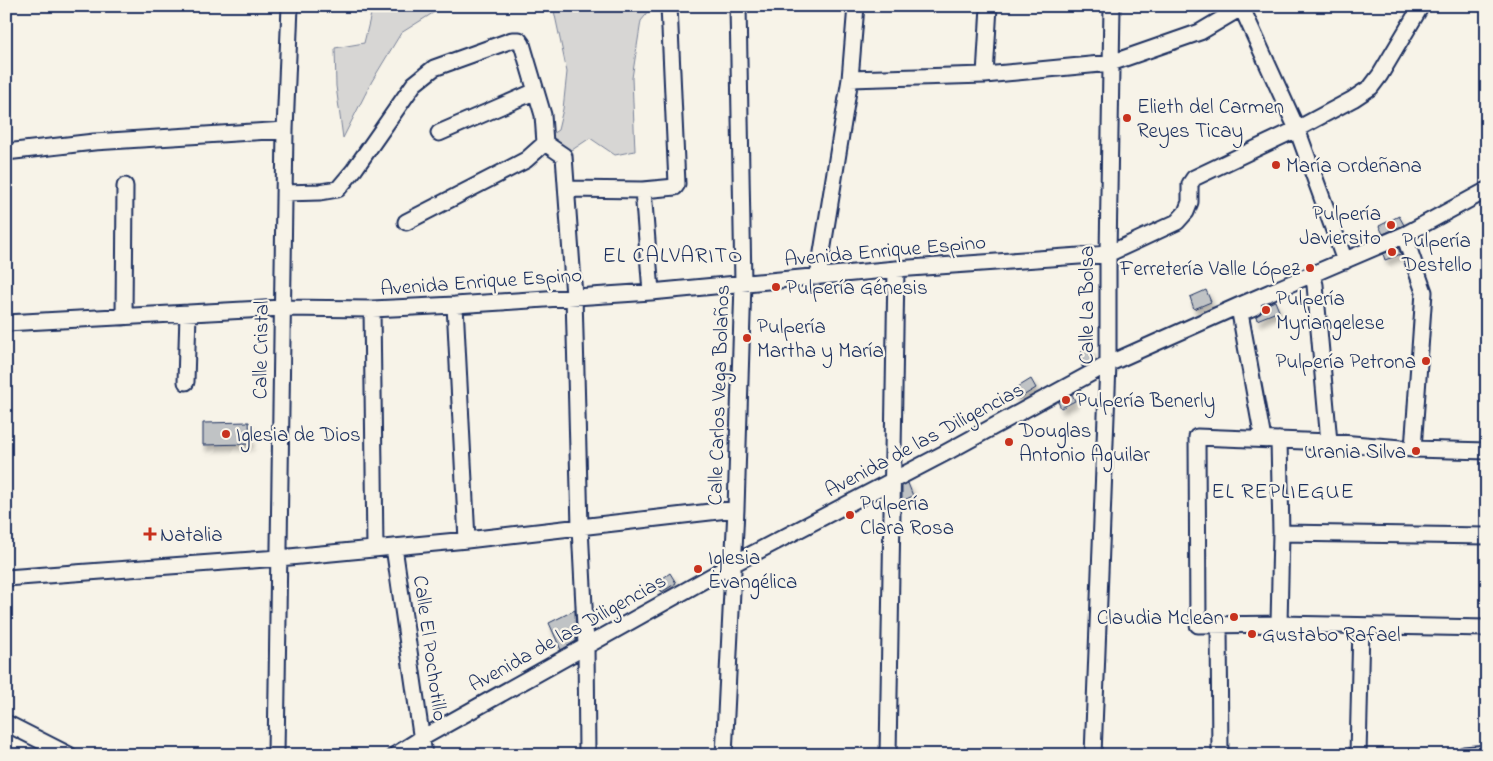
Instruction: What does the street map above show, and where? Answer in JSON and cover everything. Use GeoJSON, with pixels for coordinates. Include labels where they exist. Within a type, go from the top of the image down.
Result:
{"type":"FeatureCollection","features":[{"type":"Feature","properties":{"kind":"street","name":"Calle Cristal"},"geometry":{"type":"LineString","coordinates":[[276,755],[285,130],[290,6]]}},
{"type":"Feature","properties":{"kind":"street"},"geometry":{"type":"LineString","coordinates":[[567,189],[643,190],[674,186],[678,182],[669,6]]}},
{"type":"Feature","properties":{"kind":"street","name":"Calle Carlos Vega Bolaños"},"geometry":{"type":"LineString","coordinates":[[724,755],[734,564],[743,283],[738,6]]}},
{"type":"Feature","properties":{"kind":"street"},"geometry":{"type":"LineString","coordinates":[[818,277],[850,79],[856,6]]}},
{"type":"Feature","properties":{"kind":"street"},"geometry":{"type":"LineString","coordinates":[[985,75],[989,6]]}},
{"type":"Feature","properties":{"kind":"street","name":"Calle La Bolsa"},"geometry":{"type":"LineString","coordinates":[[1093,755],[1108,364],[1112,6]]}},
{"type":"Feature","properties":{"kind":"street"},"geometry":{"type":"LineString","coordinates":[[1108,254],[1177,222],[1186,212],[1190,202],[1190,184],[1194,178],[1297,130],[1371,87],[1421,6]]}},
{"type":"Feature","properties":{"kind":"street"},"geometry":{"type":"LineString","coordinates":[[850,79],[985,75],[1111,63],[1200,32],[1242,7],[1297,130],[1345,261]]}},
{"type":"Feature","properties":{"kind":"street"},"geometry":{"type":"LineString","coordinates":[[284,193],[320,192],[338,189],[354,170],[414,84],[434,68],[512,40],[519,40],[522,44],[543,115],[545,144]]}},
{"type":"Feature","properties":{"kind":"street"},"geometry":{"type":"LineString","coordinates":[[438,133],[536,91]]}},
{"type":"Feature","properties":{"kind":"street"},"geometry":{"type":"LineString","coordinates":[[6,152],[94,142],[285,130]]}},
{"type":"Feature","properties":{"kind":"street"},"geometry":{"type":"LineString","coordinates":[[545,144],[564,156],[567,189],[574,296],[580,528],[586,645],[587,755]]}},
{"type":"Feature","properties":{"kind":"street"},"geometry":{"type":"LineString","coordinates":[[406,222],[526,160],[545,144]]}},
{"type":"Feature","properties":{"kind":"street"},"geometry":{"type":"LineString","coordinates":[[124,317],[125,186]]}},
{"type":"Feature","properties":{"kind":"street"},"geometry":{"type":"LineString","coordinates":[[643,190],[651,292]]}},
{"type":"Feature","properties":{"kind":"street","name":"Avenida de las Diligencias"},"geometry":{"type":"LineString","coordinates":[[396,755],[422,738],[586,645],[891,480],[948,452],[1108,364],[1313,280],[1345,261],[1404,235],[1487,190]]}},
{"type":"Feature","properties":{"kind":"street"},"geometry":{"type":"LineString","coordinates":[[1404,235],[1424,292],[1413,449]]}},
{"type":"Feature","properties":{"kind":"street","name":"Avenida Enrique Espino"},"geometry":{"type":"LineString","coordinates":[[6,323],[282,308],[372,309],[455,305],[651,292],[896,269],[1108,254]]}},
{"type":"Feature","properties":{"kind":"street"},"geometry":{"type":"LineString","coordinates":[[1329,442],[1313,280],[1378,254]]}},
{"type":"Feature","properties":{"kind":"street"},"geometry":{"type":"LineString","coordinates":[[888,755],[891,480],[896,269]]}},
{"type":"Feature","properties":{"kind":"street"},"geometry":{"type":"LineString","coordinates":[[1263,439],[1240,313],[1296,290]]}},
{"type":"Feature","properties":{"kind":"street"},"geometry":{"type":"LineString","coordinates":[[455,305],[467,540]]}},
{"type":"Feature","properties":{"kind":"street"},"geometry":{"type":"LineString","coordinates":[[372,309],[375,549]]}},
{"type":"Feature","properties":{"kind":"street"},"geometry":{"type":"LineString","coordinates":[[186,382],[188,313]]}},
{"type":"Feature","properties":{"kind":"street"},"geometry":{"type":"LineString","coordinates":[[1487,451],[1413,449],[1329,442],[1197,437],[1198,625],[1279,624],[1487,628]]}},
{"type":"Feature","properties":{"kind":"street"},"geometry":{"type":"LineString","coordinates":[[1279,440],[1281,532],[1279,624]]}},
{"type":"Feature","properties":{"kind":"street"},"geometry":{"type":"LineString","coordinates":[[6,578],[375,549],[580,528],[736,509]]}},
{"type":"Feature","properties":{"kind":"street"},"geometry":{"type":"LineString","coordinates":[[1281,532],[1487,536]]}},
{"type":"Feature","properties":{"kind":"street","name":"Calle El Pochotillo"},"geometry":{"type":"LineString","coordinates":[[394,547],[424,755]]}},
{"type":"Feature","properties":{"kind":"street"},"geometry":{"type":"LineString","coordinates":[[1219,625],[1220,755]]}},
{"type":"Feature","properties":{"kind":"street"},"geometry":{"type":"LineString","coordinates":[[1358,755],[1361,626]]}},
{"type":"Feature","properties":{"kind":"street"},"geometry":{"type":"LineString","coordinates":[[6,723],[69,755]]}},
{"type":"Feature","properties":{"kind":"street"},"geometry":{"type":"LineString","coordinates":[[1464,755],[1487,754]]}},
{"type":"Feature","properties":{"kind":"shaded area"},"geometry":{"type":"Polygon","coordinates":[[[313,6],[444,6],[401,33],[372,81],[343,138],[336,86],[335,48],[364,43],[371,14],[313,6]]]}},
{"type":"Feature","properties":{"kind":"shaded area"},"geometry":{"type":"Polygon","coordinates":[[[553,6],[653,6],[641,21],[632,78],[635,151],[615,155],[590,138],[566,154],[547,137],[558,130],[563,109],[567,72],[553,6]]]}},
{"type":"Feature","properties":{"kind":"building","name":"Pulpería Javiersito"},"geometry":{"type":"Polygon","coordinates":[[[1399,216],[1404,225],[1383,234],[1379,226],[1399,216]]]}},
{"type":"Feature","properties":{"kind":"building"},"geometry":{"type":"Polygon","coordinates":[[[1398,248],[1401,254],[1385,260],[1383,254],[1398,248]]]}},
{"type":"Feature","properties":{"kind":"building"},"geometry":{"type":"Polygon","coordinates":[[[1206,290],[1211,302],[1194,309],[1190,297],[1206,290]]]}},
{"type":"Feature","properties":{"kind":"building","name":"Pulpería Myriangelese"},"geometry":{"type":"Polygon","coordinates":[[[1275,301],[1279,311],[1257,320],[1256,316],[1262,312],[1263,306],[1275,301]]]}},
{"type":"Feature","properties":{"kind":"building"},"geometry":{"type":"Polygon","coordinates":[[[1092,350],[1092,362],[1082,367],[1082,351],[1092,350]]]}},
{"type":"Feature","properties":{"kind":"building"},"geometry":{"type":"Polygon","coordinates":[[[1031,379],[1036,388],[1018,399],[1013,390],[1031,379]]]}},
{"type":"Feature","properties":{"kind":"building","name":"Pulpería Benerly"},"geometry":{"type":"Polygon","coordinates":[[[1072,394],[1075,401],[1061,408],[1058,402],[1072,394]]]}},
{"type":"Feature","properties":{"kind":"building","name":"Iglesia de Dios"},"geometry":{"type":"Polygon","coordinates":[[[249,422],[250,444],[203,445],[203,423],[249,422]]]}},
{"type":"Feature","properties":{"kind":"building"},"geometry":{"type":"Polygon","coordinates":[[[908,483],[913,496],[902,501],[902,486],[908,483]]]}},
{"type":"Feature","properties":{"kind":"building"},"geometry":{"type":"Polygon","coordinates":[[[670,573],[676,583],[662,592],[656,583],[670,573]]]}},
{"type":"Feature","properties":{"kind":"building"},"geometry":{"type":"Polygon","coordinates":[[[575,610],[576,641],[561,650],[549,623],[575,610]]]}},
{"type":"Feature","properties":{"kind":"place","name":"Elieth del Carmen Reyes Ticay"},"geometry":{"type":"Point","coordinates":[1127,118]}},
{"type":"Feature","properties":{"kind":"place","name":"María Ordeñana"},"geometry":{"type":"Point","coordinates":[1276,165]}},
{"type":"Feature","properties":{"kind":"place","name":"Pulpería Javiersito"},"geometry":{"type":"Point","coordinates":[1391,225]}},
{"type":"Feature","properties":{"kind":"place","name":"Pulpería Destello"},"geometry":{"type":"Point","coordinates":[1392,252]}},
{"type":"Feature","properties":{"kind":"place","name":"Ferretería Valle López"},"geometry":{"type":"Point","coordinates":[1310,268]}},
{"type":"Feature","properties":{"kind":"place","name":"Pulpería Génesis"},"geometry":{"type":"Point","coordinates":[776,287]}},
{"type":"Feature","properties":{"kind":"place","name":"Pulpería Myriangelese"},"geometry":{"type":"Point","coordinates":[1266,310]}},
{"type":"Feature","properties":{"kind":"place","name":"Pulpería Martha y María"},"geometry":{"type":"Point","coordinates":[747,338]}},
{"type":"Feature","properties":{"kind":"place","name":"Pulpería Petrona"},"geometry":{"type":"Point","coordinates":[1426,361]}},
{"type":"Feature","properties":{"kind":"place","name":"Pulpería Benerly"},"geometry":{"type":"Point","coordinates":[1066,400]}},
{"type":"Feature","properties":{"kind":"place","name":"Iglesia de Dios"},"geometry":{"type":"Point","coordinates":[226,434]}},
{"type":"Feature","properties":{"kind":"place","name":"Douglas Antonio Aguilar"},"geometry":{"type":"Point","coordinates":[1009,442]}},
{"type":"Feature","properties":{"kind":"place","name":"Urania Silva"},"geometry":{"type":"Point","coordinates":[1416,451]}},
{"type":"Feature","properties":{"kind":"place","name":"Pulpería Clara Rosa"},"geometry":{"type":"Point","coordinates":[850,515]}},
{"type":"Feature","properties":{"kind":"place","name":"Natalia"},"geometry":{"type":"Point","coordinates":[150,534]}},
{"type":"Feature","properties":{"kind":"place","name":"Iglesia Evangélica"},"geometry":{"type":"Point","coordinates":[698,569]}},
{"type":"Feature","properties":{"kind":"place","name":"Claudia Mclean"},"geometry":{"type":"Point","coordinates":[1234,617]}},
{"type":"Feature","properties":{"kind":"place","name":"Gustabo Rafael"},"geometry":{"type":"Point","coordinates":[1252,634]}},
{"type":"Feature","properties":{"kind":"district","name":"EL CALVARITO"},"geometry":{"type":"Point","coordinates":[673,254]}},
{"type":"Feature","properties":{"kind":"district","name":"EL REPLIEGUE"},"geometry":{"type":"Point","coordinates":[1283,490]}}]}
